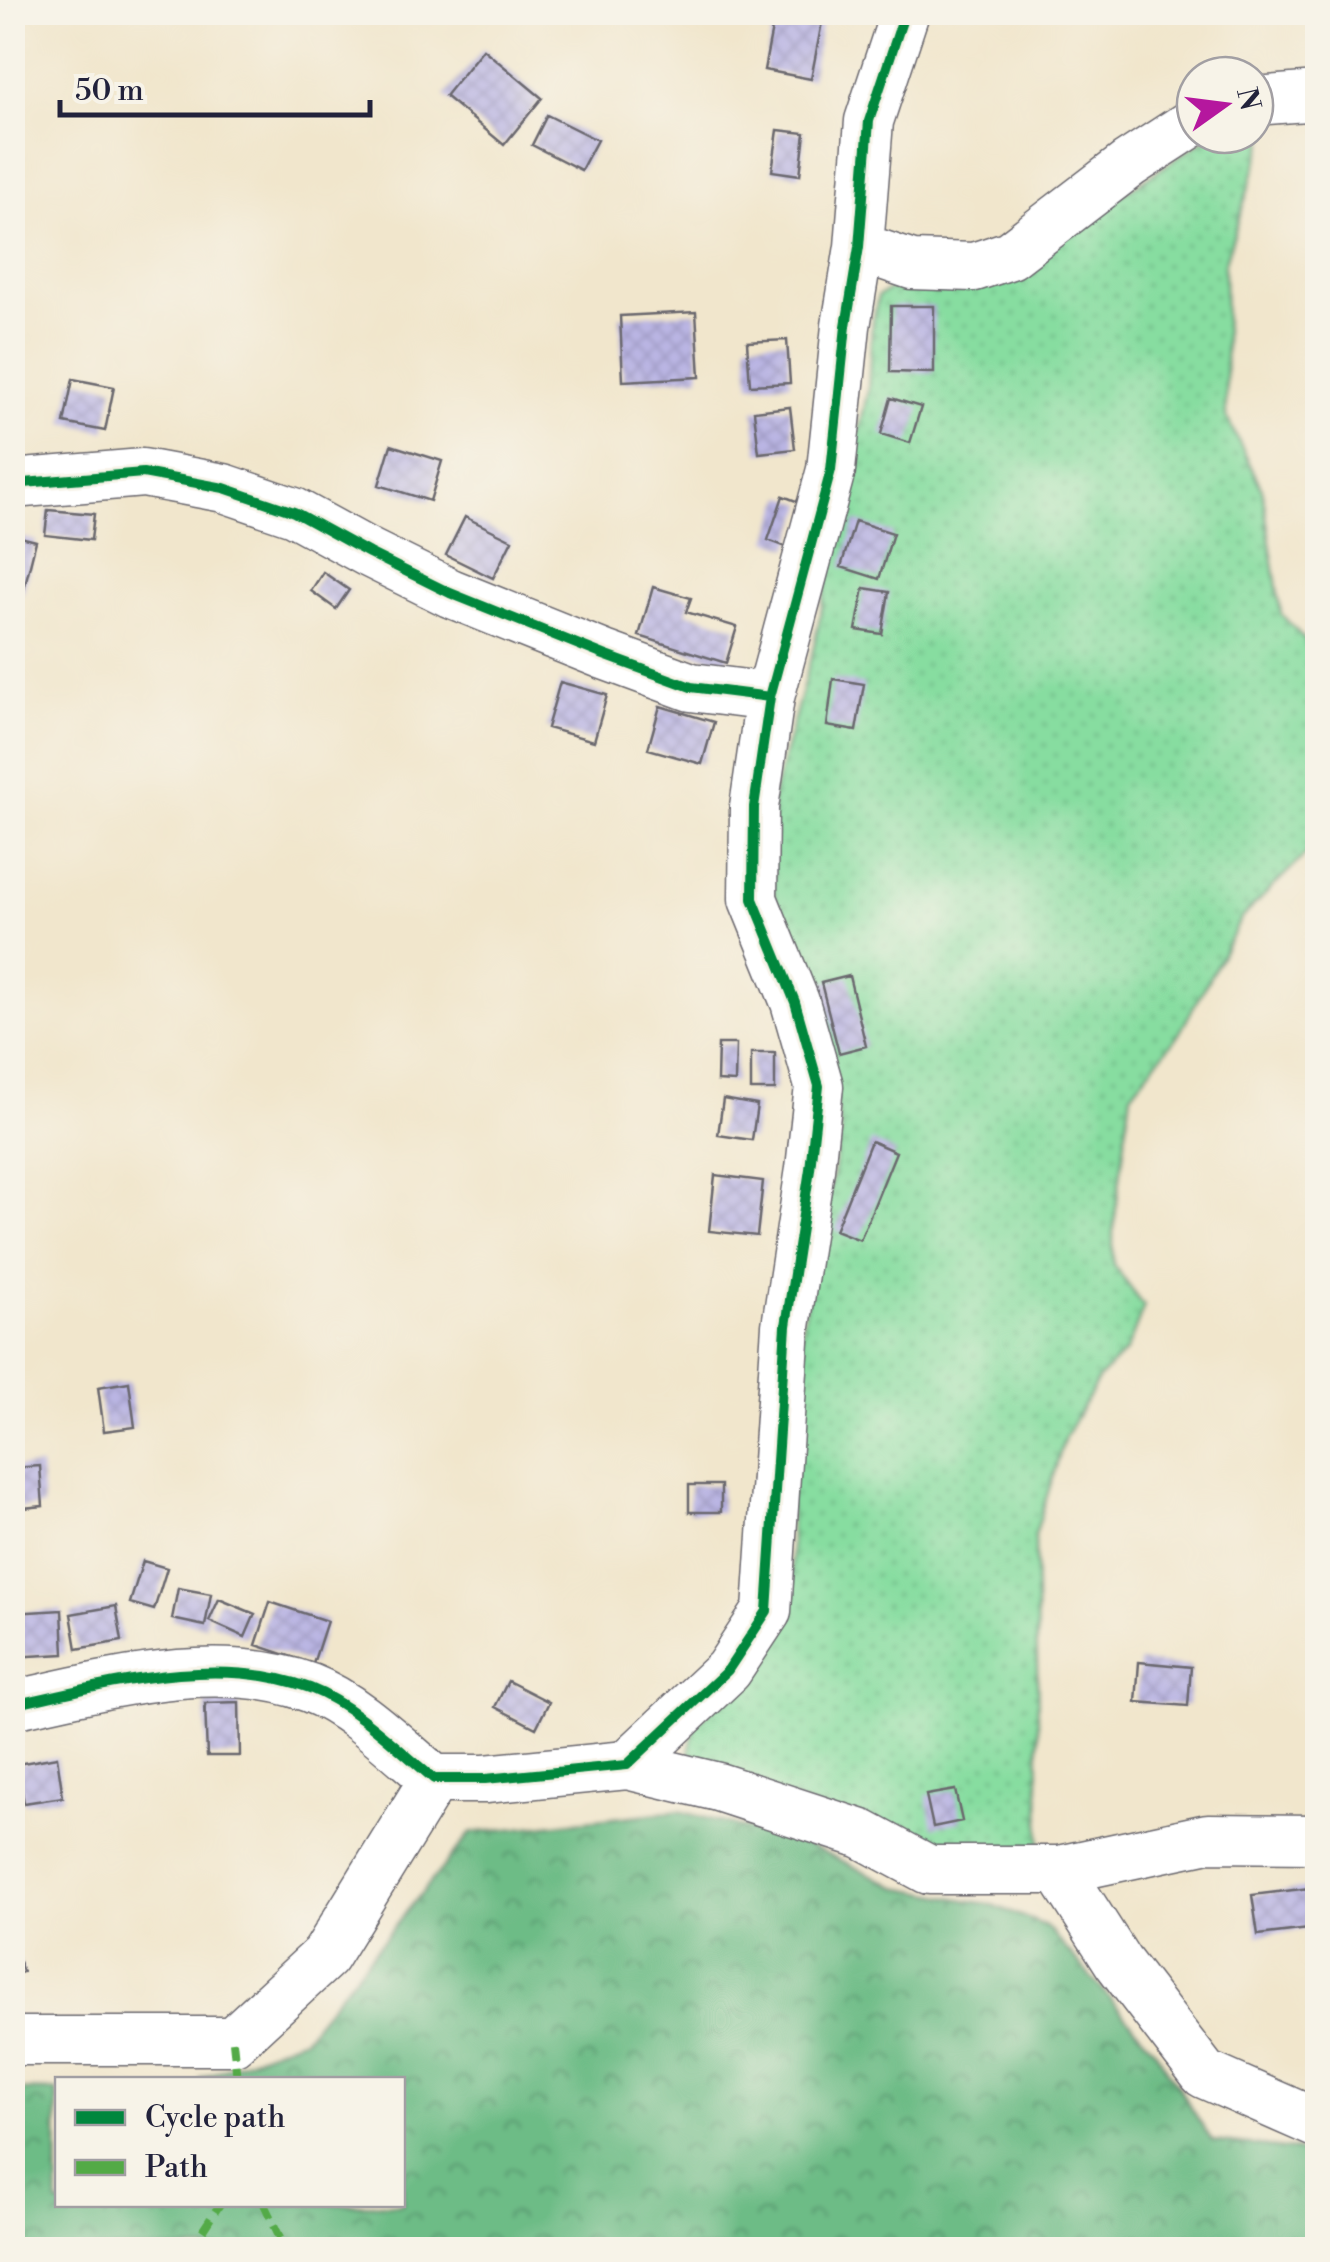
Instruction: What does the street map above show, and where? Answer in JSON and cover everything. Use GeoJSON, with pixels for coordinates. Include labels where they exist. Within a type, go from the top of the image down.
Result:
{"type":"FeatureCollection","features":[{"type":"Feature","properties":{"kind":"street"},"geometry":{"type":"LineString","coordinates":[[627,1764],[728,1670],[767,1611],[786,1326],[819,1086],[795,1002],[753,899],[754,807],[770,697],[831,470],[859,246],[869,120],[905,12]]}},
{"type":"Feature","properties":{"kind":"street"},"geometry":{"type":"LineString","coordinates":[[1275,99],[1318,96]]}},
{"type":"Feature","properties":{"kind":"street"},"geometry":{"type":"LineString","coordinates":[[859,246],[912,265],[974,267],[1010,255],[1175,133]]}},
{"type":"Feature","properties":{"kind":"street"},"geometry":{"type":"LineString","coordinates":[[12,484],[143,473],[224,488],[294,512],[450,593],[604,655],[691,688],[770,697]]}},
{"type":"Feature","properties":{"kind":"street"},"geometry":{"type":"LineString","coordinates":[[12,1704],[106,1685],[222,1670],[265,1677],[311,1688],[360,1717],[434,1780],[485,1779],[627,1764],[718,1787],[862,1834],[930,1870],[1059,1870],[1208,1838],[1318,1839]]}},
{"type":"Feature","properties":{"kind":"street"},"geometry":{"type":"LineString","coordinates":[[12,2042],[234,2041],[325,1956],[434,1780]]}},
{"type":"Feature","properties":{"kind":"street"},"geometry":{"type":"LineString","coordinates":[[1059,1870],[1118,1962],[1204,2074],[1318,2124]]}},
{"type":"Feature","properties":{"kind":"green space"},"geometry":{"type":"Polygon","coordinates":[[[1182,155],[1260,155],[1224,264],[1226,416],[1262,489],[1281,614],[1317,653],[1317,836],[1310,850],[1242,917],[1179,1034],[1131,1093],[1113,1232],[1113,1265],[1144,1306],[1127,1350],[1099,1378],[1065,1437],[1035,1535],[1040,1846],[955,1853],[723,1777],[689,1755],[695,1725],[753,1667],[792,1592],[789,1470],[803,1319],[841,1134],[830,1057],[774,894],[772,799],[813,650],[868,390],[878,296],[895,287],[961,290],[1069,230],[1182,155]]]}},
{"type":"Feature","properties":{"kind":"green space"},"geometry":{"type":"Polygon","coordinates":[[[679,1811],[811,1846],[897,1887],[993,1905],[1046,1926],[1155,2050],[1212,2141],[1295,2150],[1317,2158],[1317,2249],[13,2250],[13,2090],[55,2091],[55,2207],[405,2207],[405,2077],[204,2077],[303,2038],[471,1833],[679,1811]]]}},
{"type":"Feature","properties":{"kind":"building"},"geometry":{"type":"Polygon","coordinates":[[[775,13],[822,22],[811,79],[764,70],[775,13]]]}},
{"type":"Feature","properties":{"kind":"building"},"geometry":{"type":"Polygon","coordinates":[[[483,49],[542,98],[504,145],[445,96],[483,49]]]}},
{"type":"Feature","properties":{"kind":"building"},"geometry":{"type":"Polygon","coordinates":[[[547,115],[597,140],[581,170],[532,145],[547,115]]]}},
{"type":"Feature","properties":{"kind":"building"},"geometry":{"type":"Polygon","coordinates":[[[778,130],[805,133],[800,175],[772,171],[778,130]]]}},
{"type":"Feature","properties":{"kind":"building"},"geometry":{"type":"Polygon","coordinates":[[[891,306],[934,306],[934,373],[890,372],[891,306]]]}},
{"type":"Feature","properties":{"kind":"building"},"geometry":{"type":"Polygon","coordinates":[[[696,312],[700,377],[623,381],[620,316],[696,312]]]}},
{"type":"Feature","properties":{"kind":"building"},"geometry":{"type":"Polygon","coordinates":[[[787,340],[790,383],[750,385],[747,342],[787,340]]]}},
{"type":"Feature","properties":{"kind":"building"},"geometry":{"type":"Polygon","coordinates":[[[73,379],[114,387],[105,431],[64,423],[73,379]]]}},
{"type":"Feature","properties":{"kind":"building"},"geometry":{"type":"Polygon","coordinates":[[[891,398],[921,407],[910,443],[881,434],[891,398]]]}},
{"type":"Feature","properties":{"kind":"building"},"geometry":{"type":"Polygon","coordinates":[[[790,407],[795,449],[759,453],[754,411],[790,407]]]}},
{"type":"Feature","properties":{"kind":"building"},"geometry":{"type":"Polygon","coordinates":[[[391,445],[442,461],[430,501],[379,485],[391,445]]]}},
{"type":"Feature","properties":{"kind":"building"},"geometry":{"type":"Polygon","coordinates":[[[783,496],[804,504],[789,548],[768,540],[783,496]]]}},
{"type":"Feature","properties":{"kind":"building"},"geometry":{"type":"Polygon","coordinates":[[[48,510],[94,514],[91,540],[45,535],[48,510]]]}},
{"type":"Feature","properties":{"kind":"building"},"geometry":{"type":"Polygon","coordinates":[[[465,517],[512,540],[493,578],[446,555],[465,517]]]}},
{"type":"Feature","properties":{"kind":"building"},"geometry":{"type":"Polygon","coordinates":[[[855,521],[893,533],[879,579],[841,567],[855,521]]]}},
{"type":"Feature","properties":{"kind":"building"},"geometry":{"type":"Polygon","coordinates":[[[12,535],[36,541],[23,593],[12,590],[12,535]]]}},
{"type":"Feature","properties":{"kind":"building"},"geometry":{"type":"Polygon","coordinates":[[[323,572],[349,590],[336,609],[311,591],[323,572]]]}},
{"type":"Feature","properties":{"kind":"building"},"geometry":{"type":"Polygon","coordinates":[[[653,587],[691,598],[686,612],[737,627],[726,663],[639,636],[653,587]]]}},
{"type":"Feature","properties":{"kind":"building"},"geometry":{"type":"Polygon","coordinates":[[[864,588],[889,592],[882,634],[856,630],[864,588]]]}},
{"type":"Feature","properties":{"kind":"building"},"geometry":{"type":"Polygon","coordinates":[[[833,679],[864,684],[856,731],[827,726],[833,679]]]}},
{"type":"Feature","properties":{"kind":"building"},"geometry":{"type":"Polygon","coordinates":[[[560,682],[607,695],[594,741],[547,728],[560,682]]]}},
{"type":"Feature","properties":{"kind":"building"},"geometry":{"type":"Polygon","coordinates":[[[660,706],[714,722],[702,764],[648,749],[660,706]]]}},
{"type":"Feature","properties":{"kind":"building"},"geometry":{"type":"Polygon","coordinates":[[[849,976],[866,1046],[839,1053],[821,983],[849,976]]]}},
{"type":"Feature","properties":{"kind":"building"},"geometry":{"type":"Polygon","coordinates":[[[718,1044],[736,1044],[735,1082],[717,1081],[718,1044]]]}},
{"type":"Feature","properties":{"kind":"building"},"geometry":{"type":"Polygon","coordinates":[[[751,1053],[775,1053],[775,1090],[751,1090],[751,1053]]]}},
{"type":"Feature","properties":{"kind":"building"},"geometry":{"type":"Polygon","coordinates":[[[723,1099],[757,1105],[752,1140],[718,1135],[723,1099]]]}},
{"type":"Feature","properties":{"kind":"building"},"geometry":{"type":"Polygon","coordinates":[[[871,1141],[896,1152],[860,1240],[835,1230],[871,1141]]]}},
{"type":"Feature","properties":{"kind":"building"},"geometry":{"type":"Polygon","coordinates":[[[715,1175],[763,1181],[757,1236],[709,1231],[715,1175]]]}},
{"type":"Feature","properties":{"kind":"building"},"geometry":{"type":"Polygon","coordinates":[[[129,1382],[135,1427],[104,1431],[98,1387],[129,1382]]]}},
{"type":"Feature","properties":{"kind":"building"},"geometry":{"type":"Polygon","coordinates":[[[40,1466],[43,1506],[12,1509],[12,1468],[40,1466]]]}},
{"type":"Feature","properties":{"kind":"building"},"geometry":{"type":"Polygon","coordinates":[[[689,1485],[721,1485],[721,1512],[689,1512],[689,1485]]]}},
{"type":"Feature","properties":{"kind":"building"},"geometry":{"type":"Polygon","coordinates":[[[143,1561],[167,1568],[154,1610],[130,1603],[143,1561]]]}},
{"type":"Feature","properties":{"kind":"building"},"geometry":{"type":"Polygon","coordinates":[[[178,1588],[211,1594],[205,1626],[172,1619],[178,1588]]]}},
{"type":"Feature","properties":{"kind":"building"},"geometry":{"type":"Polygon","coordinates":[[[219,1599],[255,1614],[245,1637],[209,1621],[219,1599]]]}},
{"type":"Feature","properties":{"kind":"building"},"geometry":{"type":"Polygon","coordinates":[[[270,1602],[327,1621],[313,1664],[256,1645],[270,1602]]]}},
{"type":"Feature","properties":{"kind":"building"},"geometry":{"type":"Polygon","coordinates":[[[116,1606],[122,1641],[77,1649],[71,1614],[116,1606]]]}},
{"type":"Feature","properties":{"kind":"building"},"geometry":{"type":"Polygon","coordinates":[[[62,1610],[64,1654],[12,1657],[12,1613],[62,1610]]]}},
{"type":"Feature","properties":{"kind":"building"},"geometry":{"type":"Polygon","coordinates":[[[1139,1662],[1191,1667],[1188,1706],[1136,1702],[1139,1662]]]}},
{"type":"Feature","properties":{"kind":"building"},"geometry":{"type":"Polygon","coordinates":[[[508,1681],[549,1702],[536,1728],[495,1707],[508,1681]]]}},
{"type":"Feature","properties":{"kind":"building"},"geometry":{"type":"Polygon","coordinates":[[[239,1702],[240,1756],[207,1756],[205,1703],[239,1702]]]}},
{"type":"Feature","properties":{"kind":"building"},"geometry":{"type":"Polygon","coordinates":[[[57,1757],[63,1797],[24,1803],[17,1764],[57,1757]]]}},
{"type":"Feature","properties":{"kind":"building"},"geometry":{"type":"Polygon","coordinates":[[[955,1790],[962,1821],[933,1827],[926,1795],[955,1790]]]}},
{"type":"Feature","properties":{"kind":"building"},"geometry":{"type":"Polygon","coordinates":[[[1318,1887],[1318,1928],[1258,1935],[1252,1895],[1318,1887]]]}},
{"type":"Feature","properties":{"kind":"building"},"geometry":{"type":"Polygon","coordinates":[[[12,1943],[23,1972],[12,1975],[12,1943]]]}},
{"type":"Feature","properties":{"kind":"marked path"},"geometry":{"type":"LineString","coordinates":[[233,2041],[237,2077]]}},
{"type":"Feature","properties":{"kind":"marked path"},"geometry":{"type":"LineString","coordinates":[[190,2250],[218,2207]]}},
{"type":"Feature","properties":{"kind":"marked path"},"geometry":{"type":"LineString","coordinates":[[265,2207],[286,2250]]}},
{"type":"Feature","properties":{"kind":"cycle path"},"geometry":{"type":"LineString","coordinates":[[12,1705],[161,1676],[237,1673],[310,1688],[343,1705],[434,1779],[485,1779],[627,1765],[728,1670],[767,1611],[786,1326],[819,1086],[795,1002],[753,899],[754,807],[770,697],[831,470],[846,326],[859,247],[869,121],[905,12]]}},
{"type":"Feature","properties":{"kind":"cycle path"},"geometry":{"type":"LineString","coordinates":[[12,484],[143,473],[224,488],[294,512],[450,593],[604,655],[691,687],[770,697]]}}]}
